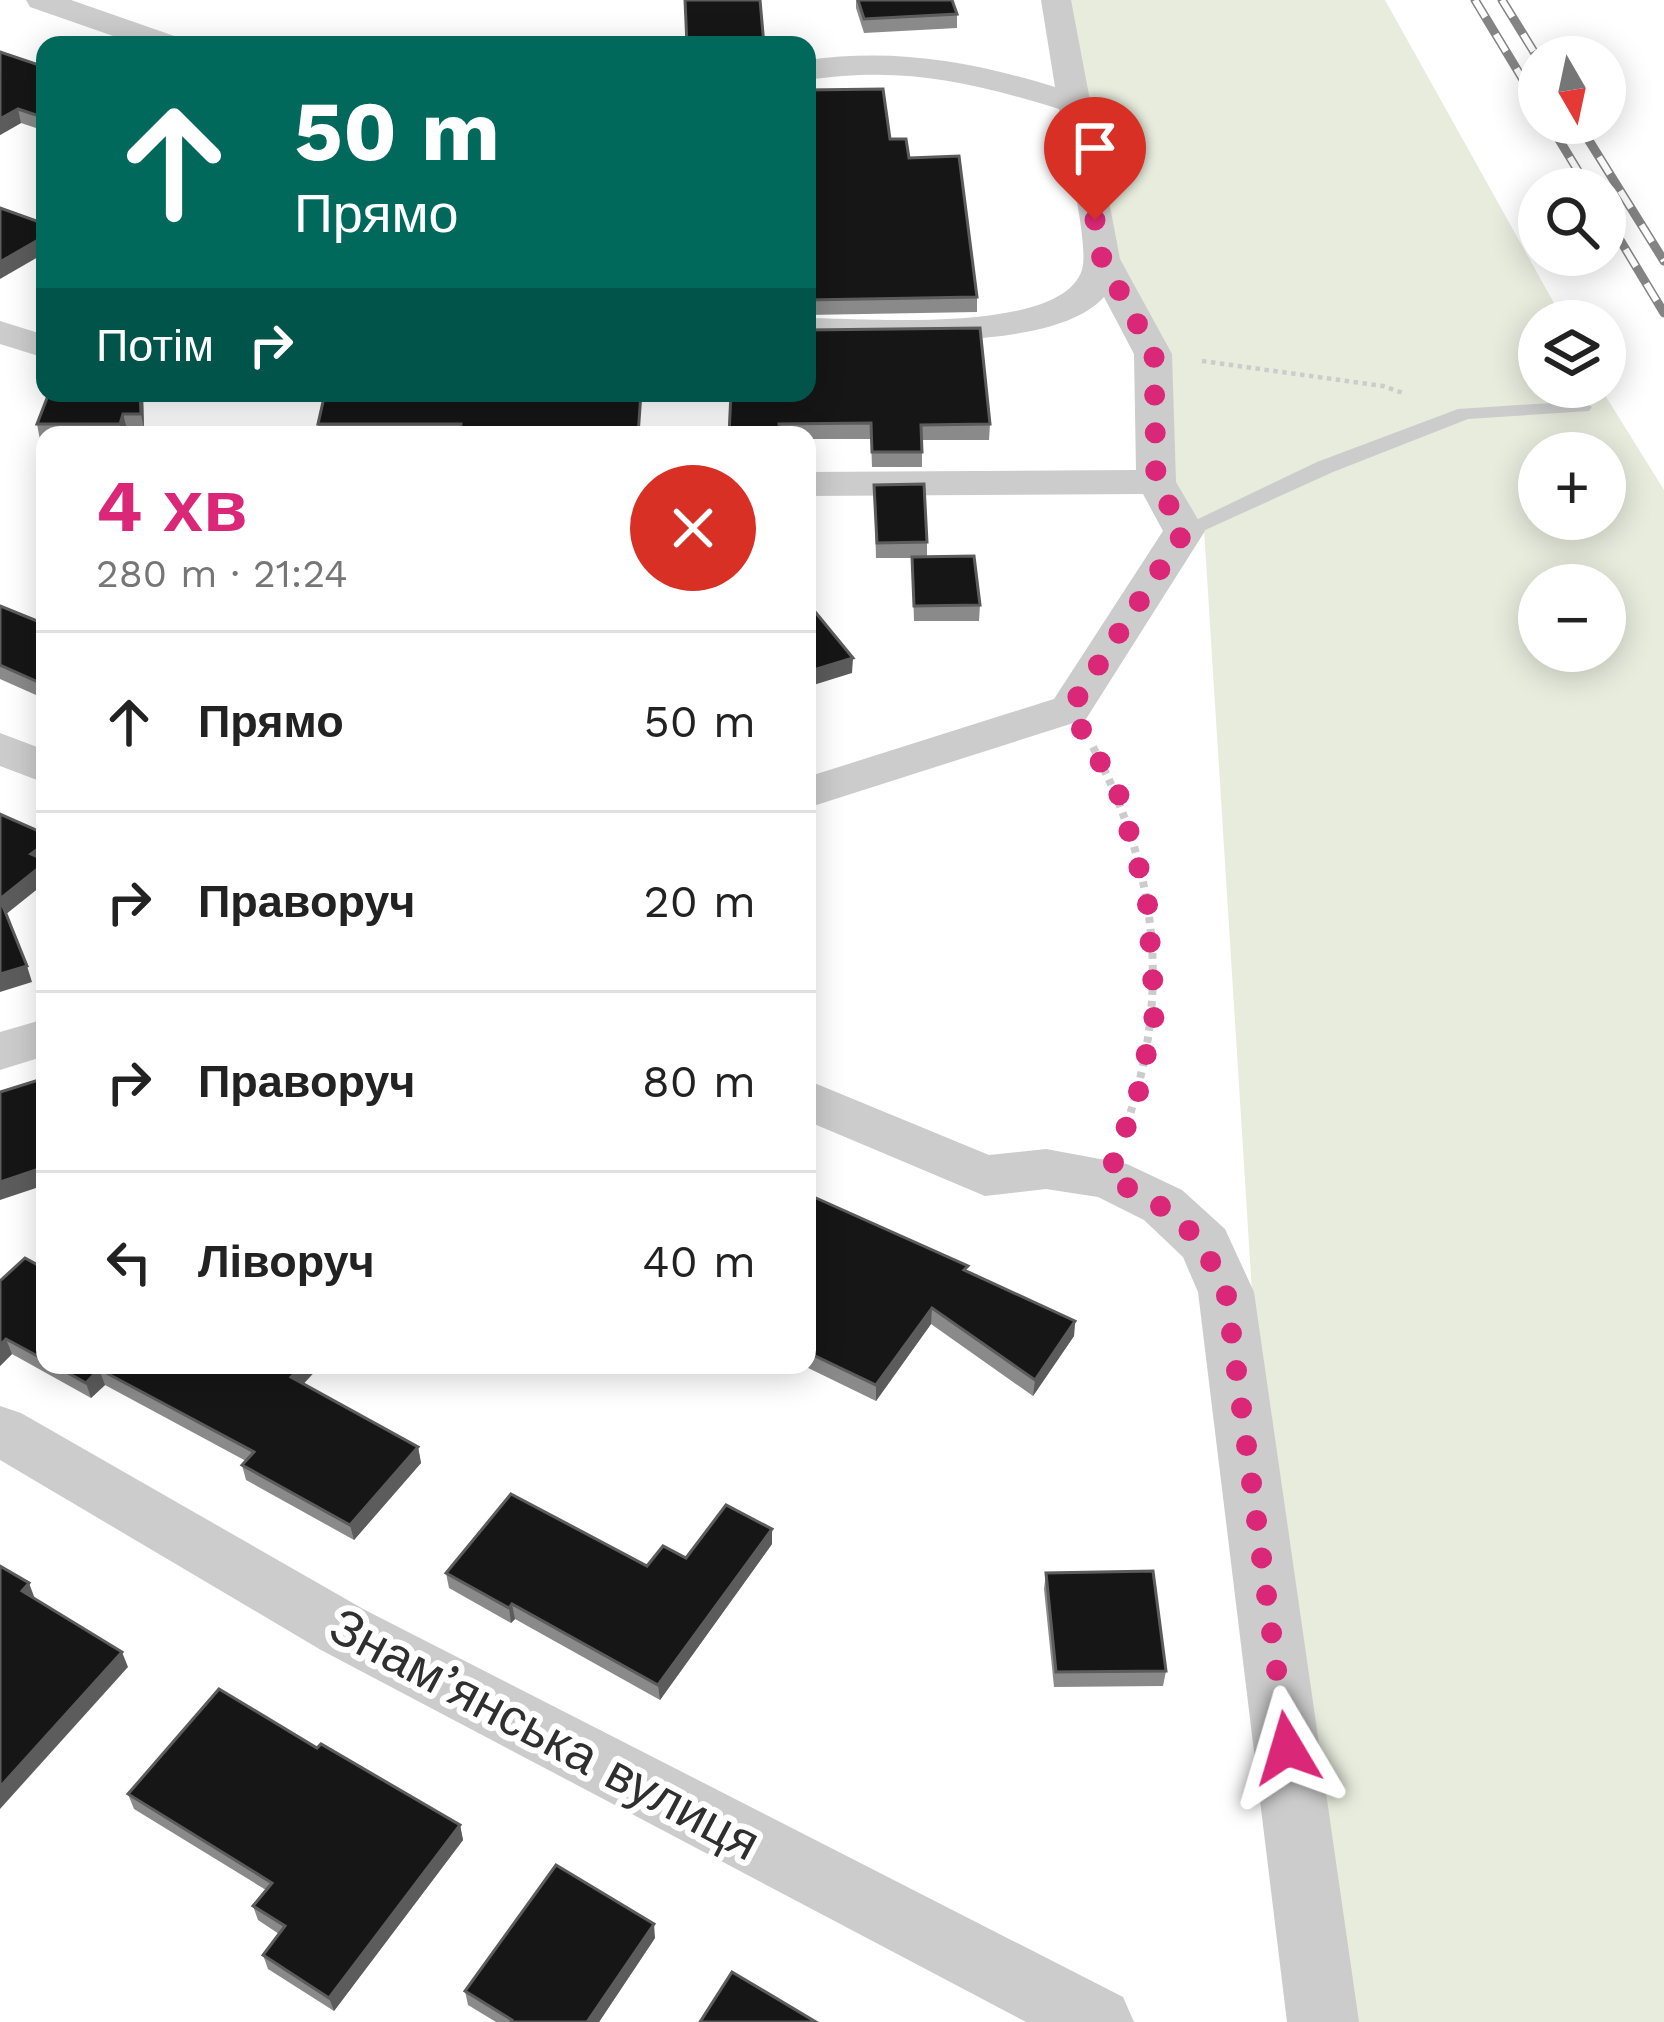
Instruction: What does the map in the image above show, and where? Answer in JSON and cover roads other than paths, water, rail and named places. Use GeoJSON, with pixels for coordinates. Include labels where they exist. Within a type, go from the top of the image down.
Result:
{"type":"FeatureCollection","features":[{"type":"Feature","properties":{"kind":"street"},"geometry":{"type":"LineString","coordinates":[[40,0],[143,36]]}},
{"type":"Feature","properties":{"kind":"street"},"geometry":{"type":"LineString","coordinates":[[816,329],[1007,325],[1048,316],[1099,281],[1102,259],[1056,0]]}},
{"type":"Feature","properties":{"kind":"street"},"geometry":{"type":"LineString","coordinates":[[816,69],[895,60],[947,64],[1074,104]]}},
{"type":"Feature","properties":{"kind":"street"},"geometry":{"type":"LineString","coordinates":[[816,790],[1070,709],[1184,532],[1156,482],[1154,354],[1102,259]]}},
{"type":"Feature","properties":{"kind":"street"},"geometry":{"type":"LineString","coordinates":[[0,332],[36,344]]}},
{"type":"Feature","properties":{"kind":"street"},"geometry":{"type":"LineString","coordinates":[[816,484],[1156,482]]}},
{"type":"Feature","properties":{"kind":"street"},"geometry":{"type":"LineString","coordinates":[[0,748],[36,764]]}},
{"type":"Feature","properties":{"kind":"street"},"geometry":{"type":"LineString","coordinates":[[0,1051],[36,1040]]}},
{"type":"Feature","properties":{"kind":"street"},"geometry":{"type":"LineString","coordinates":[[816,1103],[986,1176],[1046,1169],[1108,1178],[1163,1205],[1205,1244],[1226,1292],[1323,2022]]}},
{"type":"Feature","properties":{"kind":"street","name":"Знам’янська вулиця"},"geometry":{"type":"LineString","coordinates":[[0,1430],[343,1630],[1098,2022]]}},
{"type":"Feature","properties":{"kind":"lane"},"geometry":{"type":"LineString","coordinates":[[1184,532],[1325,466],[1465,413],[1562,408]]}},
{"type":"Feature","properties":{"kind":"railway"},"geometry":{"type":"LineString","coordinates":[[1475,0],[1518,71]]}},
{"type":"Feature","properties":{"kind":"railway"},"geometry":{"type":"LineString","coordinates":[[1502,0],[1524,36]]}},
{"type":"Feature","properties":{"kind":"railway"},"geometry":{"type":"LineString","coordinates":[[1562,144],[1576,168]]}},
{"type":"Feature","properties":{"kind":"railway"},"geometry":{"type":"LineString","coordinates":[[1591,144],[1664,261]]}},
{"type":"Feature","properties":{"kind":"railway"},"geometry":{"type":"LineString","coordinates":[[1626,250],[1664,313]]}}]}
